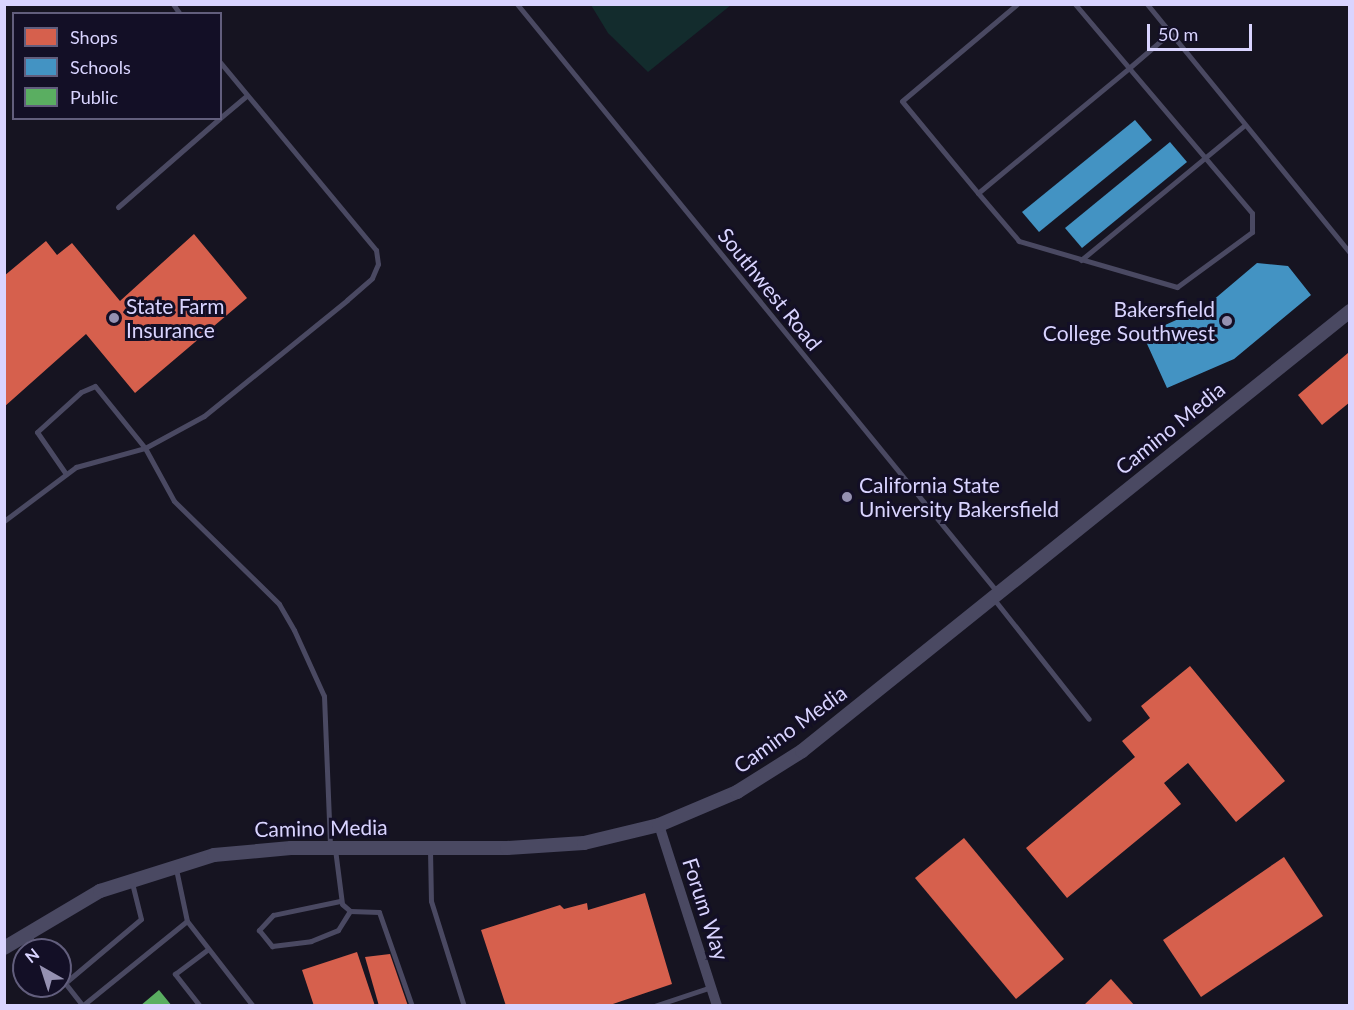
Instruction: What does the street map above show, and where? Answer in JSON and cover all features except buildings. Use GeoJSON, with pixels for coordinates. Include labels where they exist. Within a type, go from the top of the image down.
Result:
{"type":"FeatureCollection","features":[{"type":"Feature","properties":{"kind":"street","name":"Camino Media"},"geometry":{"type":"LineString","coordinates":[[4,948],[26,932],[131,879],[175,864],[248,850],[541,847],[658,825],[774,770],[996,596],[1350,311]]}},
{"type":"Feature","properties":{"kind":"street","name":"Forum Way"},"geometry":{"type":"LineString","coordinates":[[658,825],[717,1005]]}},
{"type":"Feature","properties":{"kind":"lane","name":"Southwest Road"},"geometry":{"type":"LineString","coordinates":[[517,4],[996,596],[1089,719]]}},
{"type":"Feature","properties":{"kind":"lane"},"geometry":{"type":"LineString","coordinates":[[1017,4],[902,101],[1019,241],[1167,287],[1189,283],[1254,226],[1252,213],[1075,4]]}},
{"type":"Feature","properties":{"kind":"lane"},"geometry":{"type":"LineString","coordinates":[[1147,4],[1350,253]]}},
{"type":"Feature","properties":{"kind":"lane"},"geometry":{"type":"LineString","coordinates":[[978,193],[1170,33]]}},
{"type":"Feature","properties":{"kind":"lane"},"geometry":{"type":"LineString","coordinates":[[4,521],[66,474],[114,453],[145,448],[204,416],[356,292],[378,264],[376,250],[222,64]]}},
{"type":"Feature","properties":{"kind":"lane"},"geometry":{"type":"LineString","coordinates":[[222,116],[248,95]]}},
{"type":"Feature","properties":{"kind":"lane"},"geometry":{"type":"LineString","coordinates":[[118,207],[218,120]]}},
{"type":"Feature","properties":{"kind":"lane"},"geometry":{"type":"LineString","coordinates":[[1081,260],[1245,125]]}},
{"type":"Feature","properties":{"kind":"lane"},"geometry":{"type":"LineString","coordinates":[[66,474],[37,432],[95,386],[145,448],[174,501],[279,604],[294,630],[324,696],[332,848],[340,901],[350,911],[373,909],[385,920],[412,1005]]}},
{"type":"Feature","properties":{"kind":"lane"},"geometry":{"type":"LineString","coordinates":[[430,848],[431,901],[464,1005]]}},
{"type":"Feature","properties":{"kind":"lane"},"geometry":{"type":"LineString","coordinates":[[175,864],[187,921],[207,950],[253,1005]]}},
{"type":"Feature","properties":{"kind":"lane"},"geometry":{"type":"LineString","coordinates":[[72,977],[141,919],[131,879]]}},
{"type":"Feature","properties":{"kind":"lane"},"geometry":{"type":"LineString","coordinates":[[340,901],[273,915],[263,919],[259,930],[272,946],[311,941],[338,930],[350,911]]}},
{"type":"Feature","properties":{"kind":"lane"},"geometry":{"type":"LineString","coordinates":[[72,992],[82,1005],[187,921]]}},
{"type":"Feature","properties":{"kind":"lane"},"geometry":{"type":"LineString","coordinates":[[26,932],[30,938]]}},
{"type":"Feature","properties":{"kind":"lane"},"geometry":{"type":"LineString","coordinates":[[200,1005],[175,974],[207,950]]}},
{"type":"Feature","properties":{"kind":"lane"},"geometry":{"type":"LineString","coordinates":[[654,1005],[711,987]]}},
{"type":"Feature","properties":{"kind":"green space"},"geometry":{"type":"Polygon","coordinates":[[[591,5],[731,5],[648,72],[608,33],[591,5]]]}},
{"type":"Feature","properties":{"kind":"place","name":"State Farm Insurance"},"geometry":{"type":"Point","coordinates":[114,318]}},
{"type":"Feature","properties":{"kind":"place","name":"Bakersfield College Southwest"},"geometry":{"type":"Point","coordinates":[1227,321]}},
{"type":"Feature","properties":{"kind":"place","name":"California State University Bakersfield"},"geometry":{"type":"Point","coordinates":[847,497]}}]}
